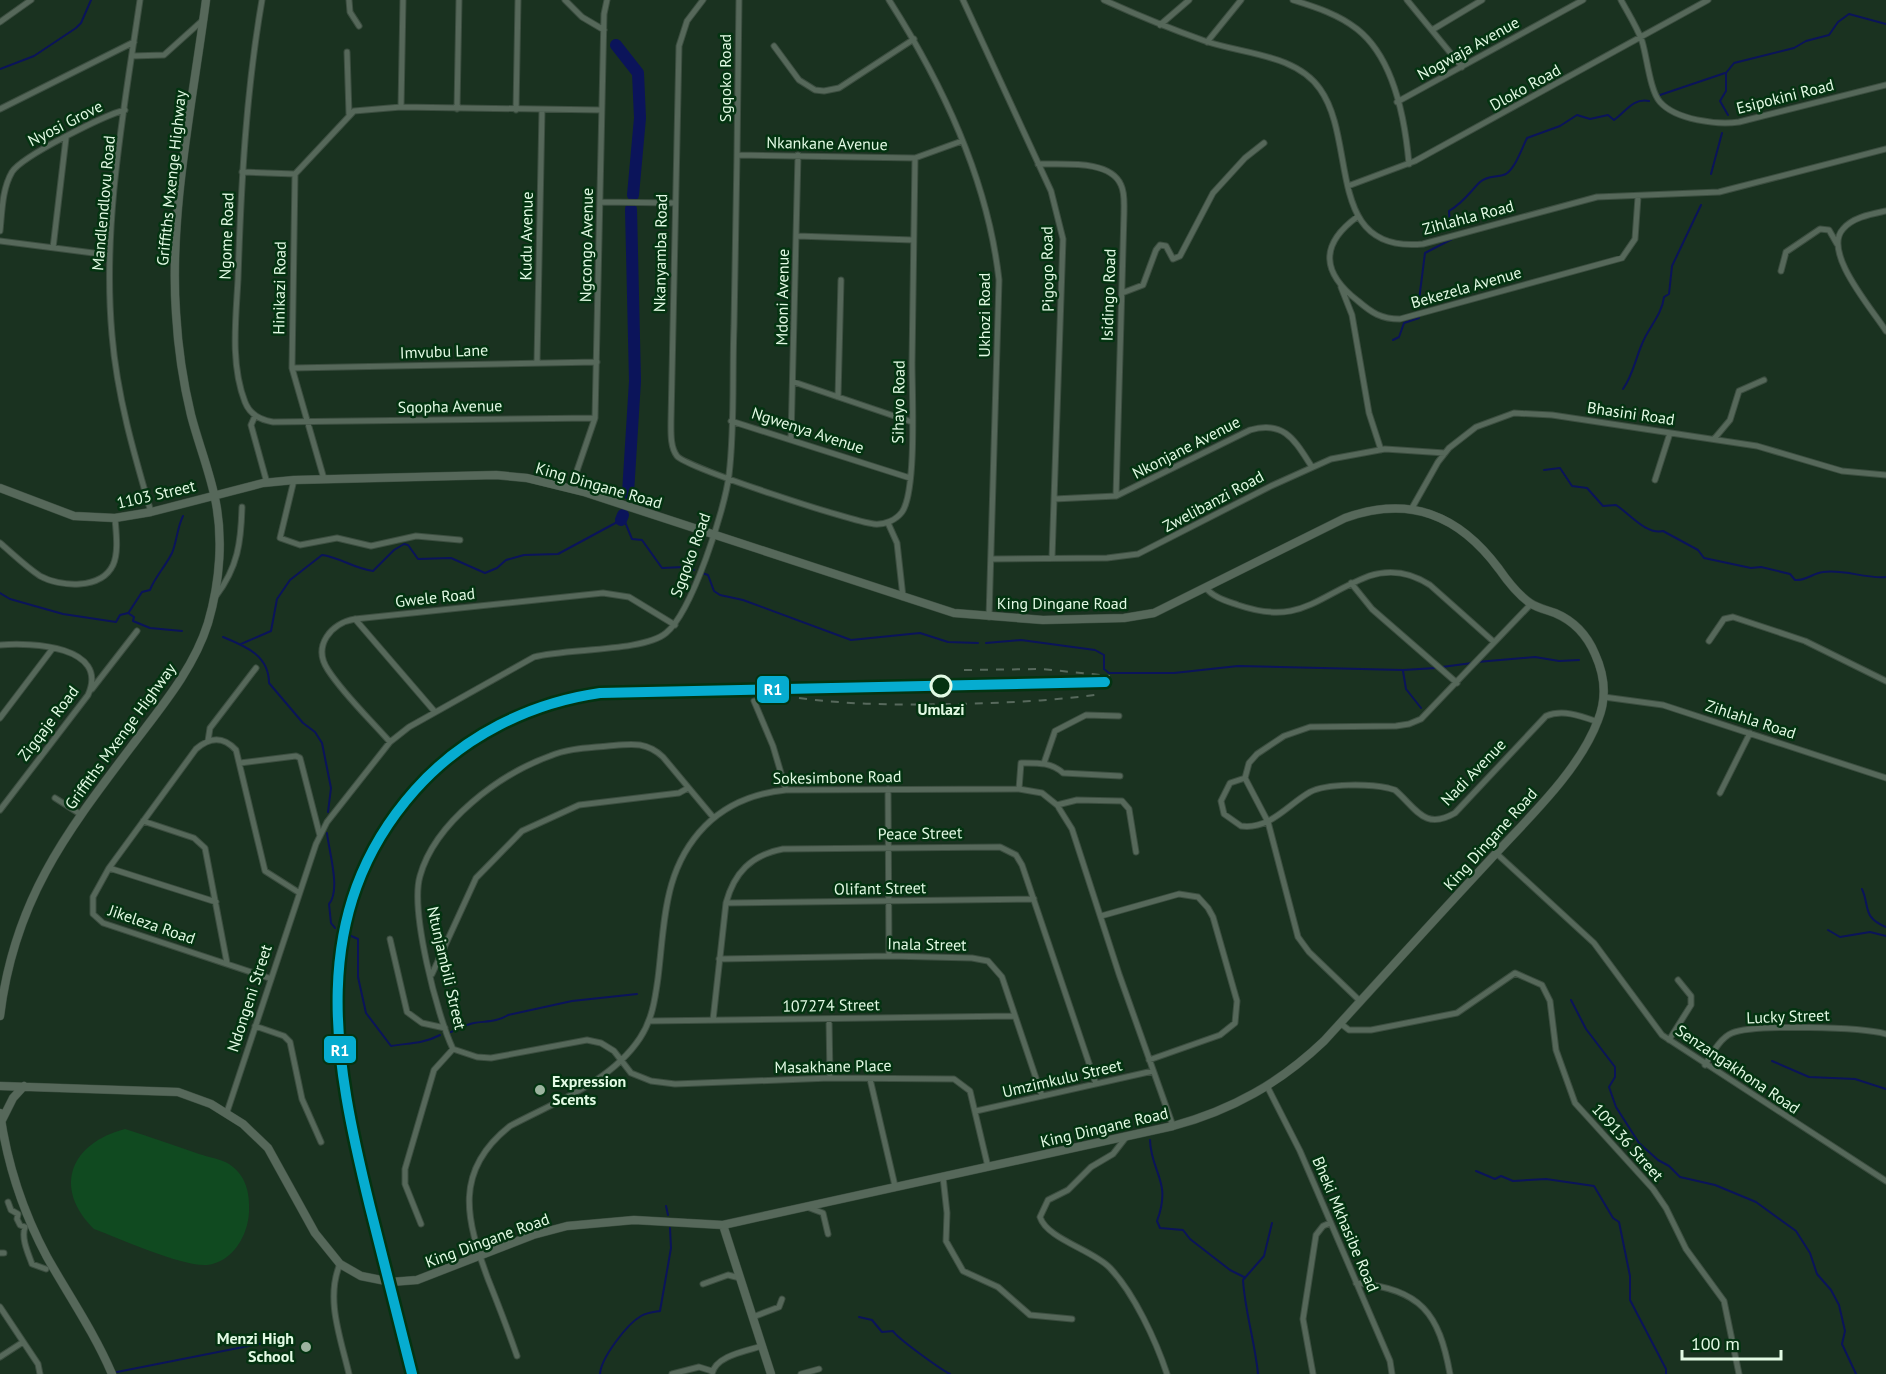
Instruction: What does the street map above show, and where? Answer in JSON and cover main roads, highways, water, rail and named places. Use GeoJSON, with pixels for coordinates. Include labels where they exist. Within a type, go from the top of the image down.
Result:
{"type":"FeatureCollection","features":[{"type":"Feature","properties":{"kind":"waterway"},"geometry":{"type":"LineString","coordinates":[[0,69],[34,56],[76,28],[81,23],[91,0]]}},
{"type":"Feature","properties":{"kind":"waterway"},"geometry":{"type":"LineString","coordinates":[[1728,115],[1720,101],[1726,91],[1726,73],[1734,63],[1794,48],[1806,41],[1829,35],[1838,22],[1849,14],[1886,24]]}},
{"type":"Feature","properties":{"kind":"waterway"},"geometry":{"type":"LineString","coordinates":[[616,45],[638,73],[640,118],[633,195]]}},
{"type":"Feature","properties":{"kind":"waterway"},"geometry":{"type":"LineString","coordinates":[[1660,95],[1725,73]]}},
{"type":"Feature","properties":{"kind":"waterway"},"geometry":{"type":"LineString","coordinates":[[1450,229],[1449,211],[1483,180],[1510,171],[1527,138],[1560,126],[1577,115],[1590,119],[1608,115],[1614,120],[1634,104],[1649,101]]}},
{"type":"Feature","properties":{"kind":"waterway"},"geometry":{"type":"LineString","coordinates":[[1711,174],[1722,133]]}},
{"type":"Feature","properties":{"kind":"waterway"},"geometry":{"type":"LineString","coordinates":[[1623,389],[1632,373],[1645,338],[1661,310],[1664,297],[1669,294],[1672,266],[1701,205]]}},
{"type":"Feature","properties":{"kind":"waterway"},"geometry":{"type":"LineString","coordinates":[[628,493],[635,381],[631,209]]}},
{"type":"Feature","properties":{"kind":"waterway"},"geometry":{"type":"LineString","coordinates":[[1418,308],[1425,253],[1452,239]]}},
{"type":"Feature","properties":{"kind":"waterway"},"geometry":{"type":"LineString","coordinates":[[1393,340],[1399,337],[1404,323],[1419,318]]}},
{"type":"Feature","properties":{"kind":"waterway"},"geometry":{"type":"LineString","coordinates":[[1544,470],[1560,468],[1572,486],[1587,488],[1603,506],[1616,505],[1644,527],[1663,531],[1698,550],[1704,558],[1790,574],[1795,580],[1831,571],[1886,577]]}},
{"type":"Feature","properties":{"kind":"waterway"},"geometry":{"type":"LineString","coordinates":[[621,520],[623,515]]}},
{"type":"Feature","properties":{"kind":"waterway"},"geometry":{"type":"LineString","coordinates":[[129,612],[142,592],[150,590],[169,558],[183,516]]}},
{"type":"Feature","properties":{"kind":"waterway"},"geometry":{"type":"LineString","coordinates":[[241,644],[271,631],[277,599],[290,580],[322,555],[373,571],[394,550],[404,544],[408,545],[418,559],[451,558],[485,573],[497,568],[506,560],[524,555],[558,554],[621,520],[625,522],[632,539],[642,540],[662,568],[684,567],[694,570]]}},
{"type":"Feature","properties":{"kind":"waterway"},"geometry":{"type":"LineString","coordinates":[[702,573],[708,575],[714,591],[720,595],[743,600],[851,640],[920,633],[948,642],[978,643]]}},
{"type":"Feature","properties":{"kind":"waterway"},"geometry":{"type":"LineString","coordinates":[[0,593],[10,599],[63,614],[116,622],[120,615],[128,613],[134,617],[133,621],[150,628],[182,631]]}},
{"type":"Feature","properties":{"kind":"waterway"},"geometry":{"type":"LineString","coordinates":[[223,637],[247,648],[260,659],[265,665],[269,683],[303,723],[315,732],[322,743],[331,788],[328,812]]}},
{"type":"Feature","properties":{"kind":"waterway"},"geometry":{"type":"LineString","coordinates":[[986,643],[1021,640],[1095,650],[1104,655],[1104,669],[1109,673],[1174,673],[1238,666],[1403,670],[1436,668]]}},
{"type":"Feature","properties":{"kind":"waterway"},"geometry":{"type":"LineString","coordinates":[[1477,662],[1535,657],[1559,661],[1579,660]]}},
{"type":"Feature","properties":{"kind":"waterway"},"geometry":{"type":"LineString","coordinates":[[1442,667],[1472,663]]}},
{"type":"Feature","properties":{"kind":"waterway"},"geometry":{"type":"LineString","coordinates":[[1403,671],[1406,689],[1421,708]]}},
{"type":"Feature","properties":{"kind":"waterway"},"geometry":{"type":"LineString","coordinates":[[327,833],[334,880],[334,890],[329,904],[331,923],[335,928]]}},
{"type":"Feature","properties":{"kind":"waterway"},"geometry":{"type":"LineString","coordinates":[[1862,889],[1870,915],[1886,927]]}},
{"type":"Feature","properties":{"kind":"waterway"},"geometry":{"type":"LineString","coordinates":[[1828,930],[1840,937],[1870,932],[1886,936]]}},
{"type":"Feature","properties":{"kind":"waterway"},"geometry":{"type":"LineString","coordinates":[[349,935],[358,939],[358,977],[366,1013],[391,1046],[422,1042],[440,1035]]}},
{"type":"Feature","properties":{"kind":"waterway"},"geometry":{"type":"LineString","coordinates":[[451,1032],[471,1024],[572,1001],[637,994]]}},
{"type":"Feature","properties":{"kind":"waterway"},"geometry":{"type":"LineString","coordinates":[[1571,1000],[1586,1029],[1615,1067],[1615,1077],[1609,1087],[1616,1107],[1639,1143],[1680,1177],[1715,1185],[1756,1202],[1796,1231],[1810,1253],[1817,1274],[1831,1290],[1839,1305],[1845,1331],[1842,1344],[1856,1374]]}},
{"type":"Feature","properties":{"kind":"waterway"},"geometry":{"type":"LineString","coordinates":[[1772,1061],[1809,1077],[1855,1079],[1886,1089]]}},
{"type":"Feature","properties":{"kind":"waterway"},"geometry":{"type":"LineString","coordinates":[[1150,1140],[1151,1151],[1162,1186],[1161,1207],[1157,1221],[1160,1228],[1183,1230],[1190,1239],[1230,1270],[1244,1277]]}},
{"type":"Feature","properties":{"kind":"waterway"},"geometry":{"type":"LineString","coordinates":[[1476,1171],[1495,1179],[1501,1176],[1513,1181],[1546,1179],[1594,1186],[1613,1218],[1619,1222],[1630,1276],[1630,1300],[1666,1369],[1666,1374]]}},
{"type":"Feature","properties":{"kind":"waterway"},"geometry":{"type":"LineString","coordinates":[[666,1206],[668,1215]]}},
{"type":"Feature","properties":{"kind":"waterway"},"geometry":{"type":"LineString","coordinates":[[1258,1374],[1243,1280],[1264,1256],[1272,1223]]}},
{"type":"Feature","properties":{"kind":"waterway"},"geometry":{"type":"LineString","coordinates":[[600,1374],[605,1359],[629,1326],[643,1315],[660,1311],[671,1248],[670,1228]]}},
{"type":"Feature","properties":{"kind":"waterway"},"geometry":{"type":"LineString","coordinates":[[859,1317],[872,1320],[882,1332],[893,1331],[919,1353],[950,1374]]}},
{"type":"Feature","properties":{"kind":"waterway"},"geometry":{"type":"LineString","coordinates":[[117,1372],[269,1342]]}},
{"type":"Feature","properties":{"kind":"railway"},"geometry":{"type":"LineString","coordinates":[[964,670],[1042,669],[1110,676]]}},
{"type":"Feature","properties":{"kind":"railway"},"geometry":{"type":"LineString","coordinates":[[666,693],[1106,686]]}},
{"type":"Feature","properties":{"kind":"railway"},"geometry":{"type":"LineString","coordinates":[[799,698],[857,703],[934,704],[1028,701],[1101,694]]}},
{"type":"Feature","properties":{"kind":"place","name":"Umlazi"},"geometry":{"type":"Point","coordinates":[941,686]}},
{"type":"Feature","properties":{"kind":"place","name":"Expression Scents"},"geometry":{"type":"Point","coordinates":[540,1090]}},
{"type":"Feature","properties":{"kind":"place","name":"Menzi High School"},"geometry":{"type":"Point","coordinates":[306,1347]}}]}
